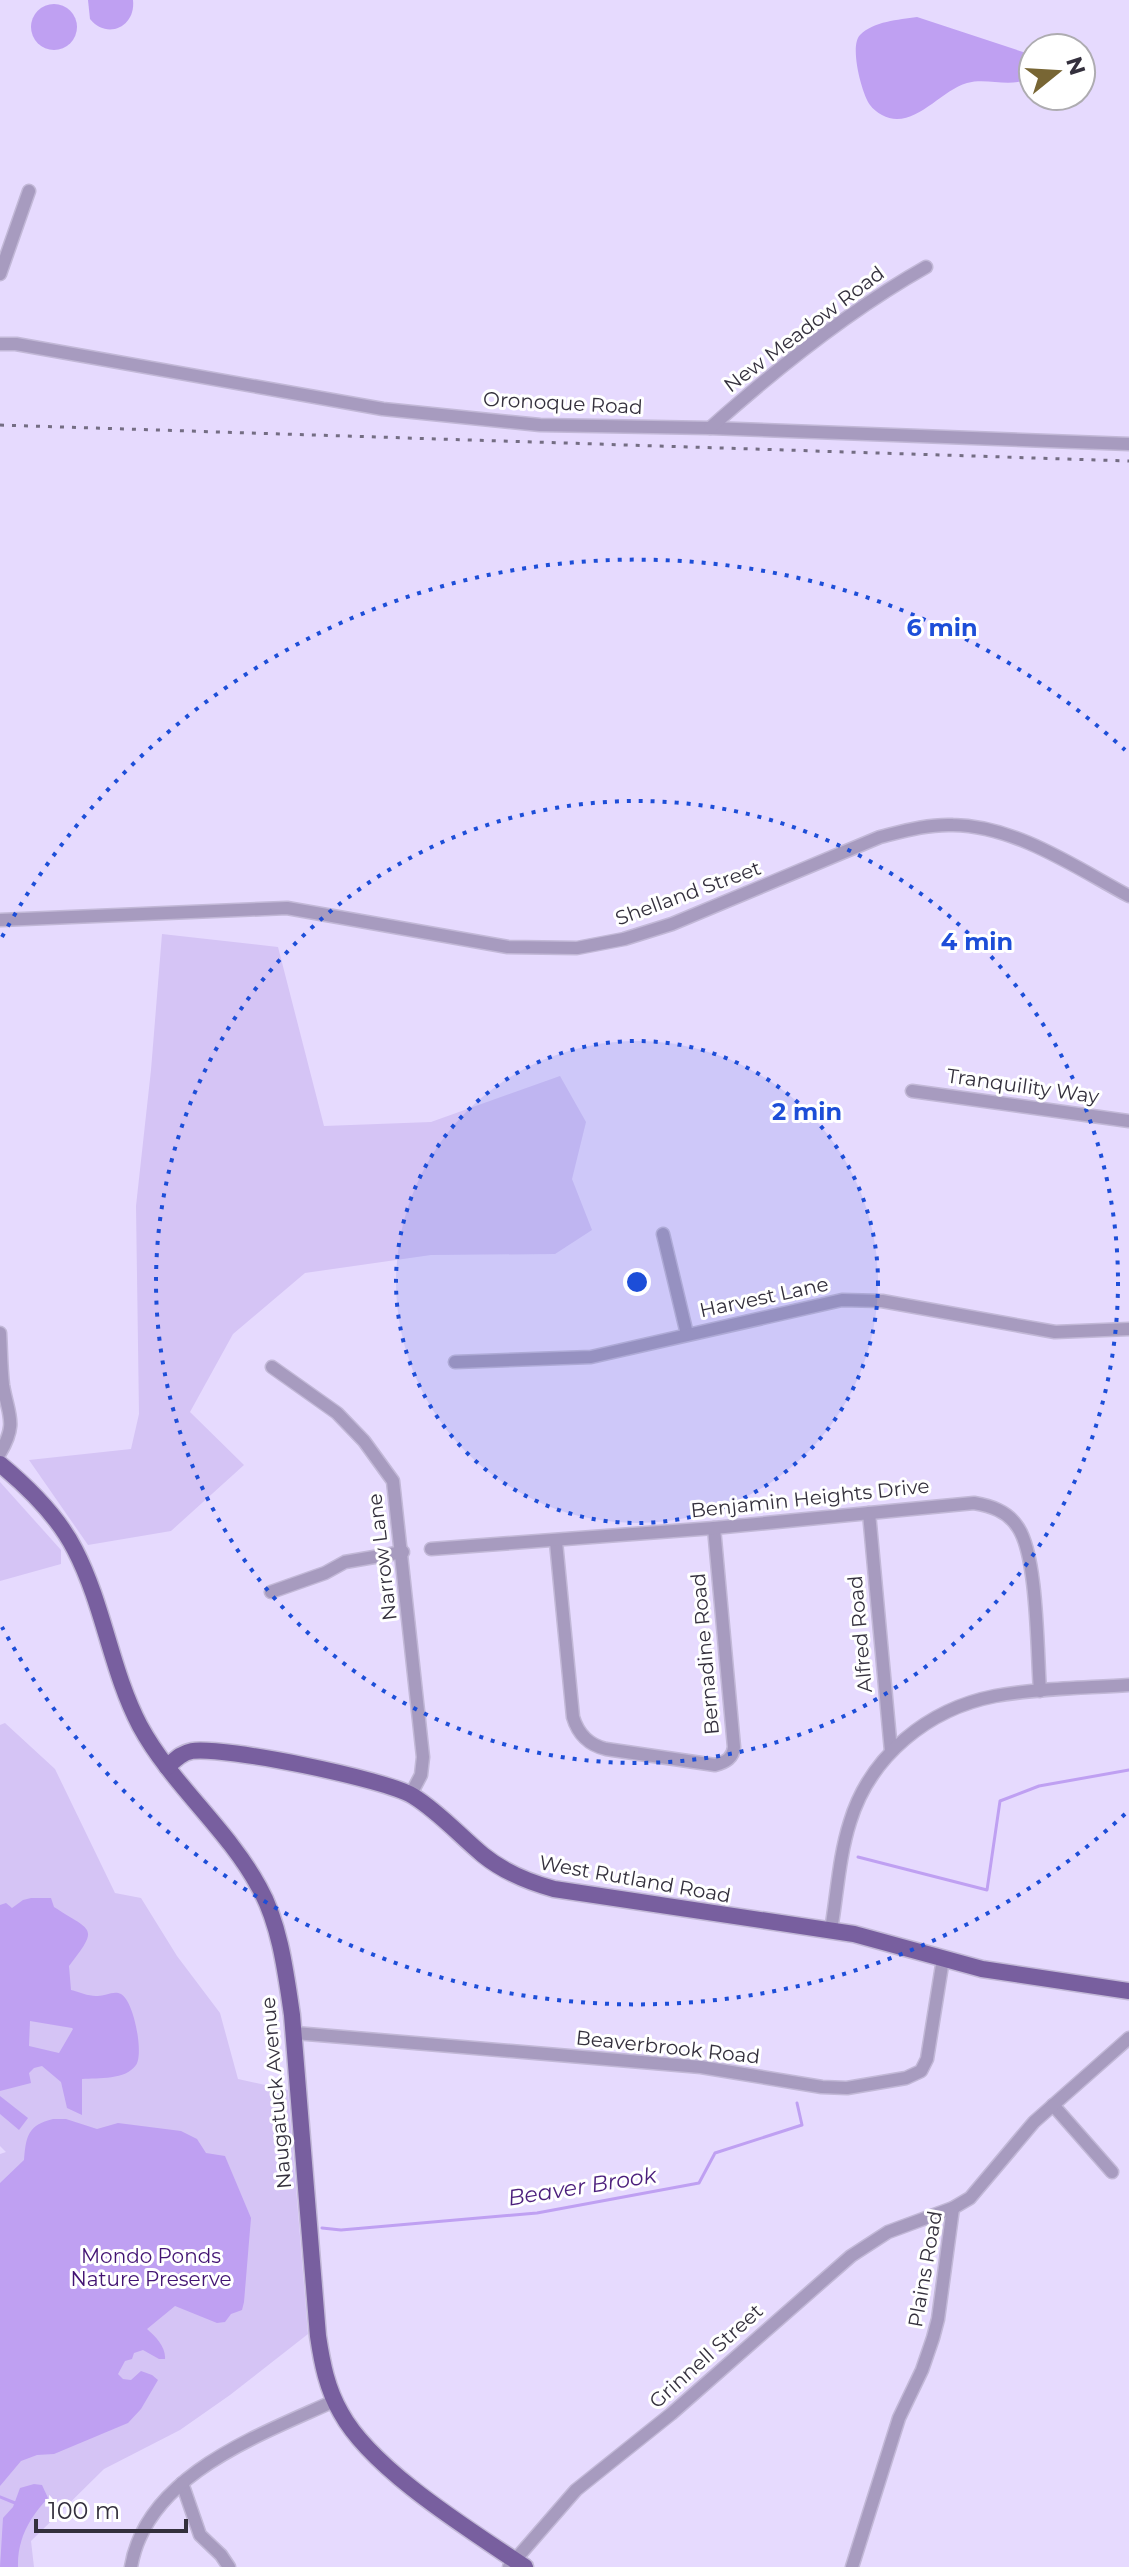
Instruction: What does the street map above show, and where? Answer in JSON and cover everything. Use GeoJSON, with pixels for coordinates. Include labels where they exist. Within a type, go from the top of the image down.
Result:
{"type":"FeatureCollection","features":[{"type":"Feature","properties":{"kind":"main road","name":"Naugatuck Avenue"},"geometry":{"type":"LineString","coordinates":[[0,1464],[41,1502],[75,1550],[130,1704],[147,1739],[229,1842],[261,1889],[282,1957],[295,2033],[318,2336],[323,2367],[334,2401],[350,2428],[373,2455],[516,2565]]}},
{"type":"Feature","properties":{"kind":"main road","name":"West Rutland Road"},"geometry":{"type":"LineString","coordinates":[[167,1767],[179,1756],[190,1752],[221,1751],[378,1781],[411,1794],[497,1865],[537,1885],[602,1898],[831,1930],[982,1969],[1129,1991]]}},
{"type":"Feature","properties":{"kind":"street"},"geometry":{"type":"LineString","coordinates":[[0,274],[29,191]]}},
{"type":"Feature","properties":{"kind":"street","name":"New Meadow Road"},"geometry":{"type":"LineString","coordinates":[[710,428],[753,389],[825,334],[884,291],[926,267]]}},
{"type":"Feature","properties":{"kind":"street","name":"Oronoque Road"},"geometry":{"type":"LineString","coordinates":[[0,344],[383,409],[540,425],[710,428],[1129,444]]}},
{"type":"Feature","properties":{"kind":"street","name":"Shelland Street"},"geometry":{"type":"LineString","coordinates":[[0,920],[287,908],[508,947],[577,948],[624,939],[672,924],[880,837],[910,829],[954,825],[1016,838],[1129,896]]}},
{"type":"Feature","properties":{"kind":"street","name":"Tranquility Way"},"geometry":{"type":"LineString","coordinates":[[912,1091],[1129,1121]]}},
{"type":"Feature","properties":{"kind":"street"},"geometry":{"type":"LineString","coordinates":[[663,1234],[687,1334]]}},
{"type":"Feature","properties":{"kind":"street","name":"Harvest Lane"},"geometry":{"type":"LineString","coordinates":[[455,1362],[591,1357],[829,1302],[855,1300],[882,1301],[1055,1332],[1129,1329]]}},
{"type":"Feature","properties":{"kind":"street"},"geometry":{"type":"LineString","coordinates":[[0,1333],[2,1393],[11,1417],[7,1442],[0,1453]]}},
{"type":"Feature","properties":{"kind":"street","name":"Narrow Lane"},"geometry":{"type":"LineString","coordinates":[[272,1367],[337,1413],[364,1441],[393,1481],[423,1757],[421,1775],[411,1794]]}},
{"type":"Feature","properties":{"kind":"street","name":"Benjamin Heights Drive"},"geometry":{"type":"LineString","coordinates":[[431,1549],[556,1542],[974,1503],[991,1506],[1015,1523],[1028,1549],[1040,1691]]}},
{"type":"Feature","properties":{"kind":"street","name":"Alfred Road"},"geometry":{"type":"LineString","coordinates":[[869,1513],[891,1751]]}},
{"type":"Feature","properties":{"kind":"street","name":"Bernadine Road"},"geometry":{"type":"LineString","coordinates":[[556,1542],[573,1717],[583,1736],[593,1745],[606,1749],[715,1765],[728,1760],[734,1753],[734,1747],[714,1528]]}},
{"type":"Feature","properties":{"kind":"street"},"geometry":{"type":"LineString","coordinates":[[271,1592],[325,1573],[345,1562],[403,1552]]}},
{"type":"Feature","properties":{"kind":"street"},"geometry":{"type":"LineString","coordinates":[[831,1930],[850,1823],[873,1774],[891,1751],[916,1729],[964,1705],[994,1696],[1129,1685]]}},
{"type":"Feature","properties":{"kind":"street","name":"Beaverbrook Road"},"geometry":{"type":"LineString","coordinates":[[295,2033],[701,2067],[822,2087],[847,2088],[906,2078],[921,2071],[927,2059],[943,1959]]}},
{"type":"Feature","properties":{"kind":"street","name":"Plains Road"},"geometry":{"type":"LineString","coordinates":[[852,2567],[899,2418],[933,2338],[953,2208],[975,2193],[1023,2134],[1053,2105],[1129,2038]]}},
{"type":"Feature","properties":{"kind":"street"},"geometry":{"type":"LineString","coordinates":[[1053,2105],[1112,2172]]}},
{"type":"Feature","properties":{"kind":"street","name":"Grinnell Street"},"geometry":{"type":"LineString","coordinates":[[516,2565],[576,2490],[671,2414],[851,2256],[888,2232],[953,2208]]}},
{"type":"Feature","properties":{"kind":"street"},"geometry":{"type":"LineString","coordinates":[[131,2567],[138,2539],[162,2504],[182,2483],[224,2454],[334,2401]]}},
{"type":"Feature","properties":{"kind":"street"},"geometry":{"type":"LineString","coordinates":[[182,2483],[200,2535],[229,2567]]}},
{"type":"Feature","properties":{"kind":"green space"},"geometry":{"type":"Polygon","coordinates":[[[162,934],[278,947],[324,1126],[431,1122],[560,1076],[586,1122],[572,1179],[592,1230],[555,1254],[431,1255],[305,1273],[233,1334],[190,1412],[244,1465],[171,1531],[88,1545],[29,1460],[131,1449],[139,1414],[136,1206],[162,934]]]}},
{"type":"Feature","properties":{"kind":"green space"},"geometry":{"type":"Polygon","coordinates":[[[0,1482],[61,1550],[61,1564],[0,1581],[0,1482]]]}},
{"type":"Feature","properties":{"kind":"green space","name":"Mondo Ponds Nature Preserve"},"geometry":{"type":"Polygon","coordinates":[[[5,1723],[55,1769],[115,1893],[141,1898],[177,1956],[220,2013],[238,2079],[288,2090],[308,2334],[180,2430],[104,2469],[31,2541],[34,2567],[0,2567],[0,2154],[6,2152],[0,2146],[0,1725],[5,1723]]]}},
{"type":"Feature","properties":{"kind":"shaded area"},"geometry":{"type":"Polygon","coordinates":[[[88,0],[133,0],[133,9],[119,28],[104,29],[90,19],[88,0]]]}},
{"type":"Feature","properties":{"kind":"shaded area"},"geometry":{"type":"Polygon","coordinates":[[[54,4],[70,11],[77,27],[70,43],[54,50],[38,43],[31,27],[38,11],[54,4]]]}},
{"type":"Feature","properties":{"kind":"shaded area"},"geometry":{"type":"Polygon","coordinates":[[[917,17],[1017,50],[1017,82],[967,83],[906,118],[893,119],[882,115],[870,105],[864,91],[856,49],[860,35],[887,22],[917,17]]]}},
{"type":"Feature","properties":{"kind":"shaded area"},"geometry":{"type":"Polygon","coordinates":[[[51,1898],[54,1907],[87,1931],[85,1943],[69,1966],[71,1990],[93,1996],[121,1994],[134,2017],[139,2050],[136,2065],[119,2076],[82,2079],[82,2115],[67,2108],[61,2082],[42,2066],[29,2073],[31,2083],[0,2091],[0,1905],[6,1903],[12,1908],[23,1900],[51,1898]],[[30,2021],[29,2046],[59,2053],[72,2028],[30,2021]]]}},
{"type":"Feature","properties":{"kind":"shaded area"},"geometry":{"type":"Polygon","coordinates":[[[0,2096],[28,2118],[19,2130],[0,2114],[0,2096]]]}},
{"type":"Feature","properties":{"kind":"shaded area"},"geometry":{"type":"Polygon","coordinates":[[[53,2119],[66,2119],[97,2129],[118,2123],[181,2131],[197,2139],[206,2153],[225,2156],[251,2218],[244,2302],[242,2310],[231,2314],[225,2322],[217,2323],[175,2306],[147,2329],[162,2346],[165,2359],[143,2350],[125,2361],[118,2374],[123,2379],[131,2380],[141,2371],[158,2380],[141,2409],[128,2423],[54,2454],[37,2455],[21,2461],[0,2486],[0,2183],[24,2160],[27,2138],[33,2128],[53,2119]]]}},
{"type":"Feature","properties":{"kind":"shaded area"},"geometry":{"type":"Polygon","coordinates":[[[42,2485],[48,2498],[26,2529],[18,2567],[0,2567],[3,2518],[13,2507],[20,2488],[42,2485]]]}},
{"type":"Feature","properties":{"kind":"waterway","name":"Beaver Brook"},"geometry":{"type":"LineString","coordinates":[[858,1857],[987,1890],[1000,1801],[1039,1786],[1129,1770]]}},
{"type":"Feature","properties":{"kind":"waterway","name":"Beaver Brook"},"geometry":{"type":"LineString","coordinates":[[322,2228],[341,2230],[537,2213],[699,2183],[715,2153],[802,2125],[797,2103]]}},
{"type":"Feature","properties":{"kind":"waterway","name":"Beaver Brook"},"geometry":{"type":"LineString","coordinates":[[0,2497],[15,2503]]}},
{"type":"Feature","properties":{"kind":"railway"},"geometry":{"type":"LineString","coordinates":[[0,425],[1129,461]]}}]}
